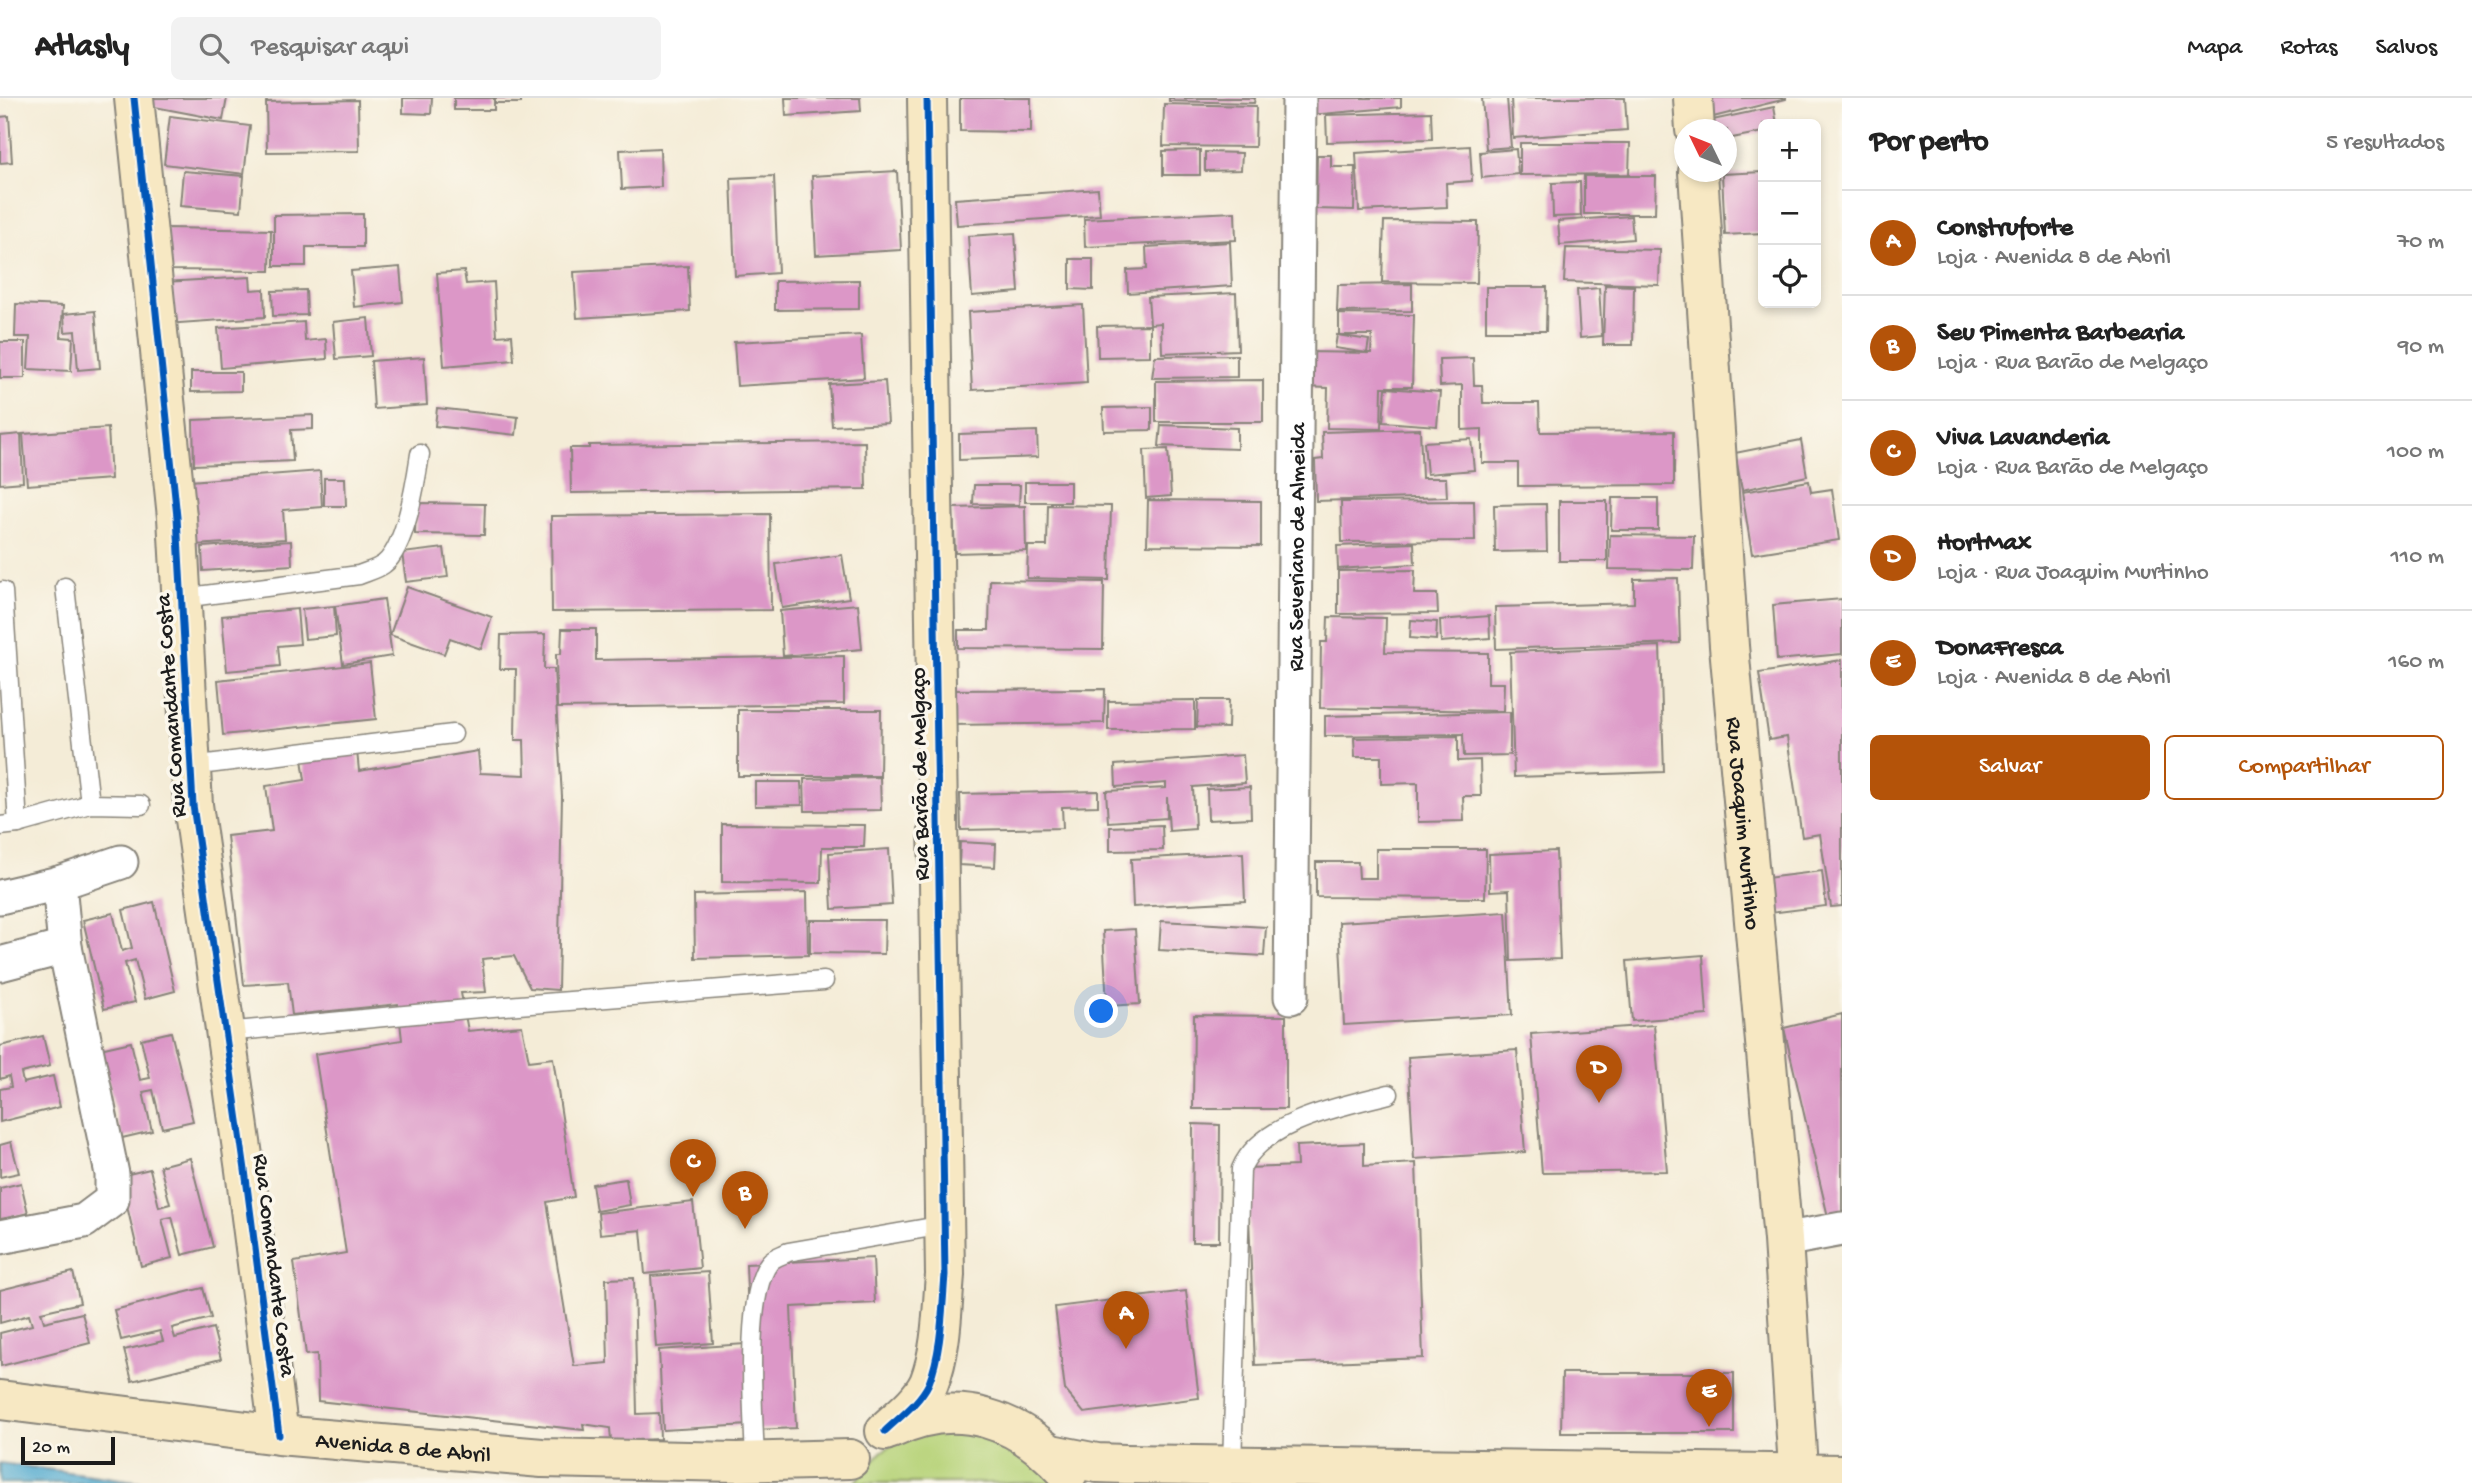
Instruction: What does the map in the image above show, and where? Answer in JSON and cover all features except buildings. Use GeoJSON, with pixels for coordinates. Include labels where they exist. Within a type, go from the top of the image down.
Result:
{"type":"FeatureCollection","features":[{"type":"Feature","properties":{"kind":"street","name":"Rua Comandante Costa"},"geometry":{"type":"LineString","coordinates":[[134,98],[177,517],[193,805],[279,1435]]}},
{"type":"Feature","properties":{"kind":"street","name":"Rua Barão de Melgaço"},"geometry":{"type":"LineString","coordinates":[[885,1431],[920,1396],[928,1384],[936,1357],[945,1275],[927,98]]}},
{"type":"Feature","properties":{"kind":"street","name":"Rua Severiano de Almeida"},"geometry":{"type":"LineString","coordinates":[[1291,997],[1299,98]]}},
{"type":"Feature","properties":{"kind":"street"},"geometry":{"type":"LineString","coordinates":[[1693,98],[1694,119]]}},
{"type":"Feature","properties":{"kind":"street","name":"Rua Joaquim Murtinho"},"geometry":{"type":"LineString","coordinates":[[1699,182],[1729,646],[1783,1240],[1799,1478]]}},
{"type":"Feature","properties":{"kind":"street"},"geometry":{"type":"LineString","coordinates":[[0,897],[59,883],[121,862]]}},
{"type":"Feature","properties":{"kind":"street"},"geometry":{"type":"LineString","coordinates":[[0,1237],[84,1221],[112,1200],[112,1174],[65,947],[59,883]]}},
{"type":"Feature","properties":{"kind":"street"},"geometry":{"type":"LineString","coordinates":[[0,964],[65,947]]}},
{"type":"Feature","properties":{"kind":"street"},"geometry":{"type":"LineString","coordinates":[[1783,1240],[1842,1229]]}},
{"type":"Feature","properties":{"kind":"street","name":"Avenida 8 de Abril"},"geometry":{"type":"LineString","coordinates":[[0,1400],[279,1435],[542,1458],[755,1462],[842,1471],[885,1431],[905,1422],[929,1415],[972,1414],[992,1419],[1016,1430],[1051,1454],[1076,1483]]}},
{"type":"Feature","properties":{"kind":"street","name":"Avenida 8 de Abril"},"geometry":{"type":"LineString","coordinates":[[1051,1454],[1097,1463],[1799,1478],[1842,1474]]}},
{"type":"Feature","properties":{"kind":"lane"},"geometry":{"type":"LineString","coordinates":[[182,598],[359,575],[385,564],[397,545],[411,503],[420,454]]}},
{"type":"Feature","properties":{"kind":"lane"},"geometry":{"type":"LineString","coordinates":[[65,587],[90,804]]}},
{"type":"Feature","properties":{"kind":"lane"},"geometry":{"type":"LineString","coordinates":[[3,592],[9,825],[90,804],[141,805]]}},
{"type":"Feature","properties":{"kind":"lane"},"geometry":{"type":"LineString","coordinates":[[191,766],[453,734]]}},
{"type":"Feature","properties":{"kind":"lane"},"geometry":{"type":"LineString","coordinates":[[226,1032],[468,1009],[824,981]]}},
{"type":"Feature","properties":{"kind":"lane"},"geometry":{"type":"LineString","coordinates":[[1232,1465],[1241,1169],[1247,1155],[1264,1141],[1310,1114],[1389,1094]]}},
{"type":"Feature","properties":{"kind":"lane"},"geometry":{"type":"LineString","coordinates":[[755,1462],[751,1335],[761,1277],[771,1261],[789,1252],[944,1225]]}},
{"type":"Feature","properties":{"kind":"green space"},"geometry":{"type":"Polygon","coordinates":[[[990,1430],[1059,1483],[854,1483],[881,1452],[906,1436],[990,1430]]]}},
{"type":"Feature","properties":{"kind":"water"},"geometry":{"type":"Polygon","coordinates":[[[0,1463],[151,1483],[0,1483],[0,1463]]]}},
{"type":"Feature","properties":{"kind":"cycle path"},"geometry":{"type":"LineString","coordinates":[[134,98],[177,517],[193,805],[245,1170],[279,1435]]}},
{"type":"Feature","properties":{"kind":"cycle path"},"geometry":{"type":"LineString","coordinates":[[885,1431],[915,1403],[929,1383],[939,1344],[945,1275],[927,98]]}},
{"type":"Feature","properties":{"kind":"place","name":"HortMax"},"geometry":{"type":"Point","coordinates":[1599,1103]}},
{"type":"Feature","properties":{"kind":"place","name":"Viva Lavanderia"},"geometry":{"type":"Point","coordinates":[693,1197]}},
{"type":"Feature","properties":{"kind":"place","name":"Seu Pimenta Barbearia"},"geometry":{"type":"Point","coordinates":[745,1229]}},
{"type":"Feature","properties":{"kind":"place","name":"Construforte"},"geometry":{"type":"Point","coordinates":[1126,1349]}},
{"type":"Feature","properties":{"kind":"place","name":"DonaFresca"},"geometry":{"type":"Point","coordinates":[1709,1427]}}]}
